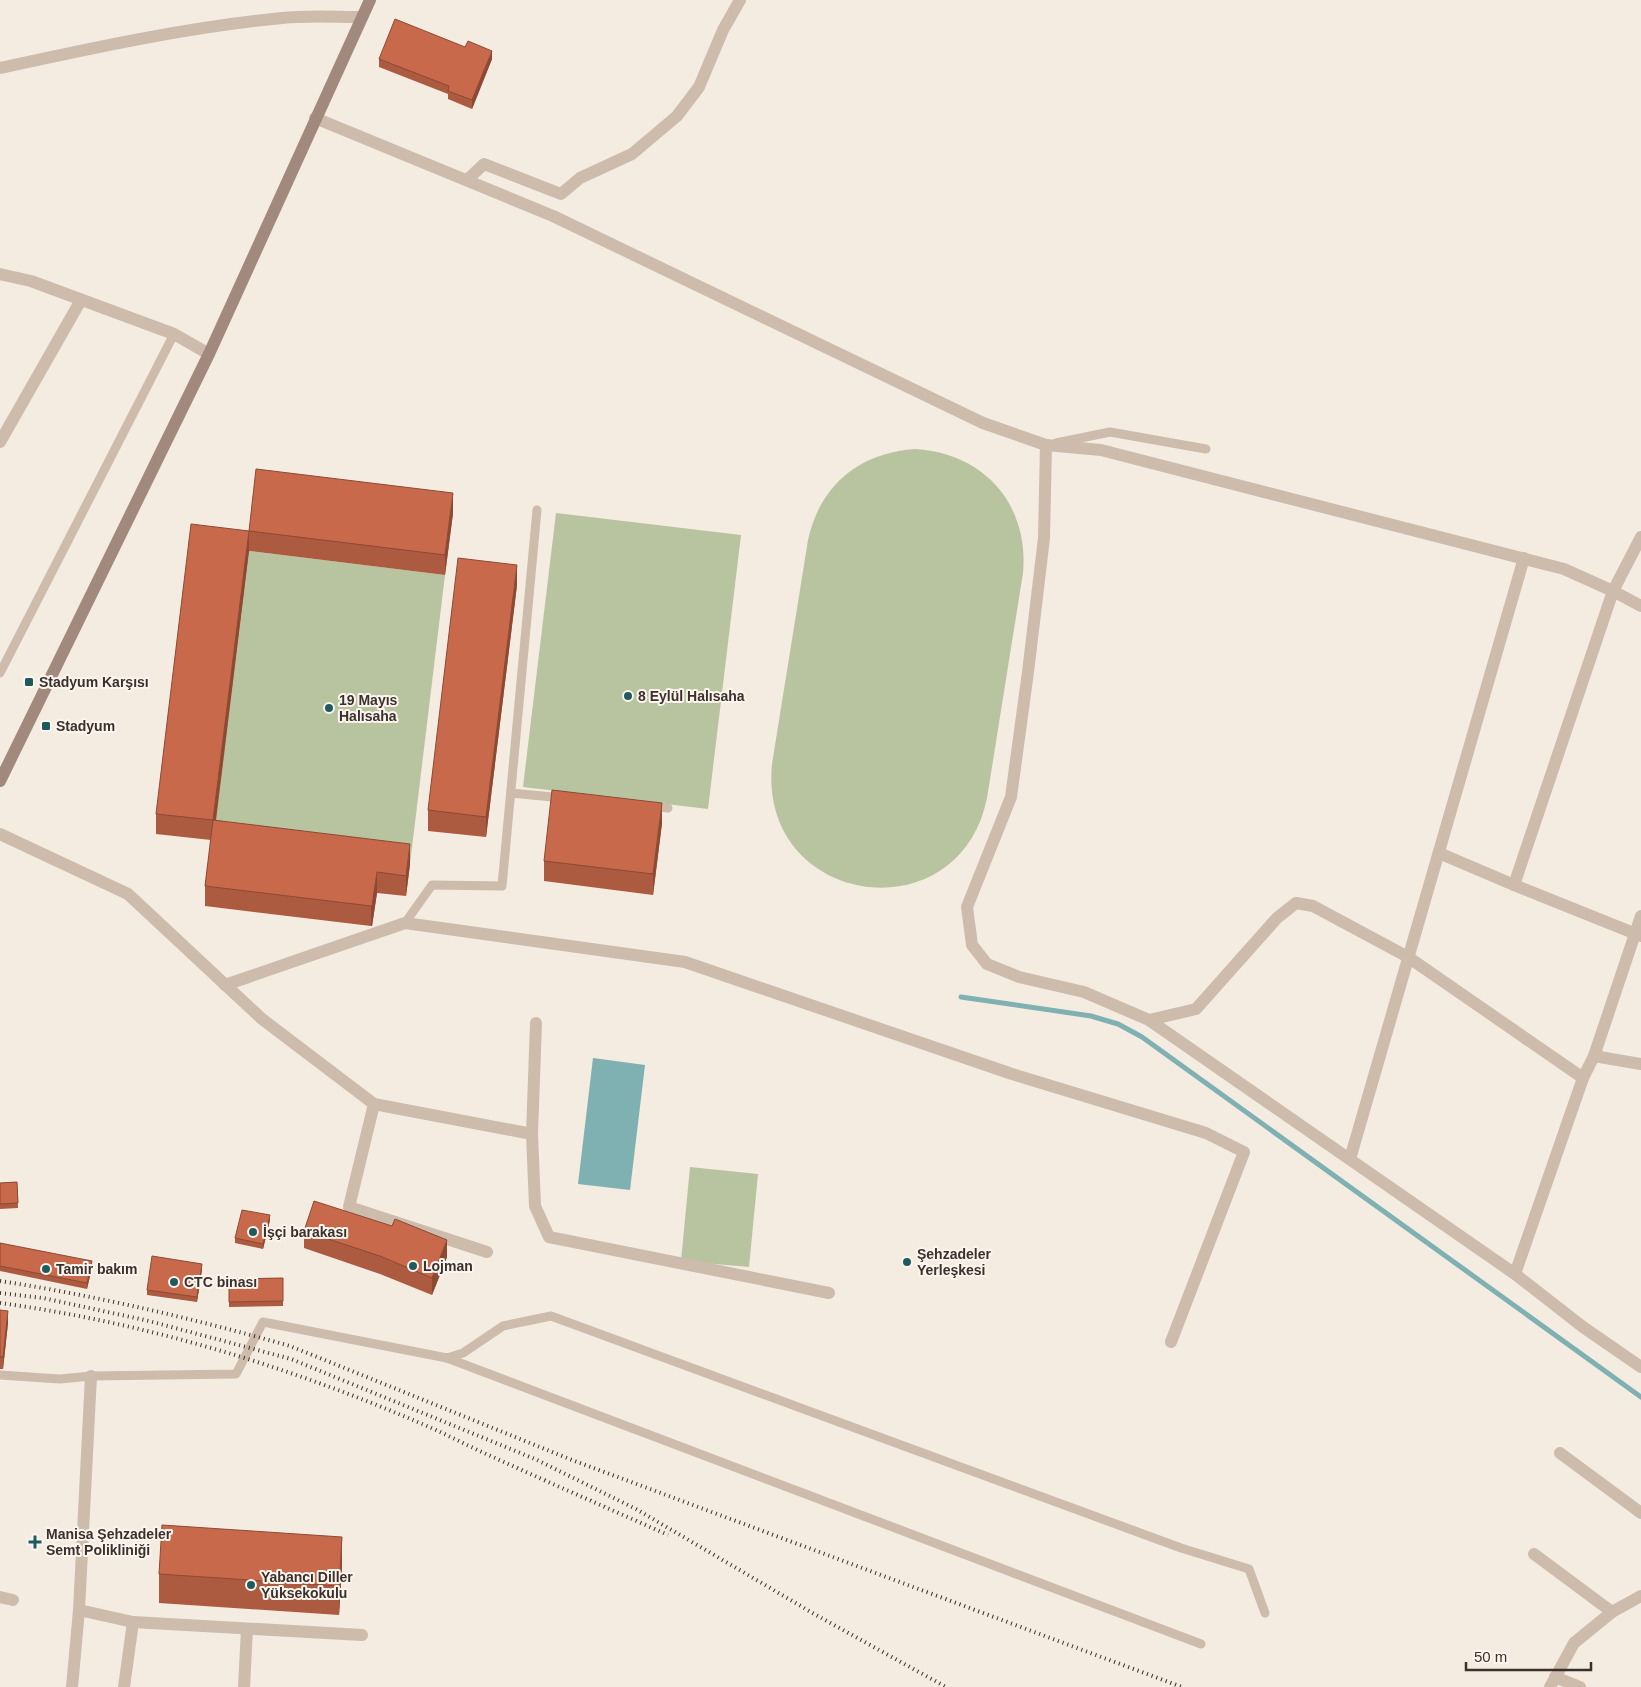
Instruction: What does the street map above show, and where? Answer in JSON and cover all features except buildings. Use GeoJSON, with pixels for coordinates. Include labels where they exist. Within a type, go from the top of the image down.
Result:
{"type":"FeatureCollection","features":[{"type":"Feature","properties":{"kind":"main road"},"geometry":{"type":"LineString","coordinates":[[0,780],[209,354],[370,0]]}},
{"type":"Feature","properties":{"kind":"street"},"geometry":{"type":"LineString","coordinates":[[467,180],[484,164],[561,194],[580,178],[632,154],[677,116],[699,86],[723,30],[740,0]]}},
{"type":"Feature","properties":{"kind":"street"},"geometry":{"type":"LineString","coordinates":[[0,68],[62,54],[212,27],[284,18],[362,17]]}},
{"type":"Feature","properties":{"kind":"street"},"geometry":{"type":"LineString","coordinates":[[315,118],[553,216],[983,423],[1046,445],[1101,450],[1564,569],[1641,606]]}},
{"type":"Feature","properties":{"kind":"street"},"geometry":{"type":"LineString","coordinates":[[0,274],[31,281],[174,334],[209,354]]}},
{"type":"Feature","properties":{"kind":"street"},"geometry":{"type":"LineString","coordinates":[[0,442],[81,300]]}},
{"type":"Feature","properties":{"kind":"street"},"geometry":{"type":"LineString","coordinates":[[1046,445],[1044,538],[1011,797],[967,907],[972,945],[987,964],[1019,978],[1084,992],[1149,1020],[1515,1274],[1582,1327],[1641,1366]]}},
{"type":"Feature","properties":{"kind":"street"},"geometry":{"type":"LineString","coordinates":[[1514,885],[1613,591],[1641,537]]}},
{"type":"Feature","properties":{"kind":"street"},"geometry":{"type":"LineString","coordinates":[[1350,1159],[1524,558]]}},
{"type":"Feature","properties":{"kind":"street"},"geometry":{"type":"LineString","coordinates":[[0,834],[128,894],[262,1019],[374,1104],[532,1134]]}},
{"type":"Feature","properties":{"kind":"street"},"geometry":{"type":"LineString","coordinates":[[1439,853],[1638,935]]}},
{"type":"Feature","properties":{"kind":"street"},"geometry":{"type":"LineString","coordinates":[[1149,1020],[1196,1009],[1277,918],[1296,903],[1313,906],[1408,957],[1583,1078]]}},
{"type":"Feature","properties":{"kind":"street"},"geometry":{"type":"LineString","coordinates":[[1515,1274],[1583,1078],[1594,1056],[1638,935],[1641,916]]}},
{"type":"Feature","properties":{"kind":"street"},"geometry":{"type":"LineString","coordinates":[[225,985],[405,923],[684,962],[1012,1074],[1206,1133],[1244,1152],[1171,1342]]}},
{"type":"Feature","properties":{"kind":"street"},"geometry":{"type":"LineString","coordinates":[[536,1023],[532,1134],[535,1206],[548,1237],[830,1293]]}},
{"type":"Feature","properties":{"kind":"street"},"geometry":{"type":"LineString","coordinates":[[1594,1056],[1641,1064]]}},
{"type":"Feature","properties":{"kind":"street"},"geometry":{"type":"LineString","coordinates":[[374,1104],[349,1207],[487,1252]]}},
{"type":"Feature","properties":{"kind":"street"},"geometry":{"type":"LineString","coordinates":[[72,1687],[79,1610],[91,1376]]}},
{"type":"Feature","properties":{"kind":"street"},"geometry":{"type":"LineString","coordinates":[[1560,1453],[1641,1514]]}},
{"type":"Feature","properties":{"kind":"street"},"geometry":{"type":"LineString","coordinates":[[1534,1554],[1612,1612]]}},
{"type":"Feature","properties":{"kind":"street"},"geometry":{"type":"LineString","coordinates":[[1580,1687],[1553,1682],[1574,1643],[1612,1612],[1641,1596]]}},
{"type":"Feature","properties":{"kind":"street"},"geometry":{"type":"LineString","coordinates":[[0,1597],[13,1600]]}},
{"type":"Feature","properties":{"kind":"street"},"geometry":{"type":"LineString","coordinates":[[79,1610],[132,1622],[362,1635]]}},
{"type":"Feature","properties":{"kind":"street"},"geometry":{"type":"LineString","coordinates":[[124,1687],[132,1622]]}},
{"type":"Feature","properties":{"kind":"street"},"geometry":{"type":"LineString","coordinates":[[244,1687],[247,1628]]}},
{"type":"Feature","properties":{"kind":"lane"},"geometry":{"type":"LineString","coordinates":[[0,673],[174,334]]}},
{"type":"Feature","properties":{"kind":"lane"},"geometry":{"type":"LineString","coordinates":[[1046,445],[1110,432],[1206,449]]}},
{"type":"Feature","properties":{"kind":"lane"},"geometry":{"type":"LineString","coordinates":[[405,923],[432,884],[502,886],[537,510]]}},
{"type":"Feature","properties":{"kind":"lane"},"geometry":{"type":"LineString","coordinates":[[511,793],[570,799]]}},
{"type":"Feature","properties":{"kind":"lane"},"geometry":{"type":"LineString","coordinates":[[638,805],[668,808]]}},
{"type":"Feature","properties":{"kind":"lane"},"geometry":{"type":"LineString","coordinates":[[447,1358],[463,1353],[503,1326],[551,1316],[1181,1548],[1248,1569],[1265,1613]]}},
{"type":"Feature","properties":{"kind":"lane"},"geometry":{"type":"LineString","coordinates":[[0,1374],[60,1380],[91,1376],[236,1374],[263,1322],[447,1358],[1201,1644]]}},
{"type":"Feature","properties":{"kind":"green space"},"geometry":{"type":"Polygon","coordinates":[[[915,449],[940,453],[962,460],[981,472],[997,487],[1010,504],[1018,525],[1023,548],[1023,573],[987,798],[969,842],[940,871],[903,886],[864,886],[826,874],[796,849],[776,812],[772,764],[808,540],[814,520],[832,488],[845,475],[876,457],[915,449]]]}},
{"type":"Feature","properties":{"kind":"green space","name":"8 Eylül Halısaha"},"geometry":{"type":"Polygon","coordinates":[[[556,513],[741,535],[708,809],[523,787],[556,513]]]}},
{"type":"Feature","properties":{"kind":"green space","name":"19 Mayıs Halısaha"},"geometry":{"type":"Polygon","coordinates":[[[249,551],[445,575],[410,864],[213,841],[249,551]]]}},
{"type":"Feature","properties":{"kind":"green space"},"geometry":{"type":"Polygon","coordinates":[[[690,1167],[758,1174],[749,1267],[681,1261],[690,1167]]]}},
{"type":"Feature","properties":{"kind":"water"},"geometry":{"type":"Polygon","coordinates":[[[593,1058],[645,1065],[630,1190],[578,1184],[593,1058]]]}},
{"type":"Feature","properties":{"kind":"waterway"},"geometry":{"type":"LineString","coordinates":[[961,997],[1091,1016],[1118,1024],[1142,1037],[1641,1397]]}},
{"type":"Feature","properties":{"kind":"railway"},"geometry":{"type":"LineString","coordinates":[[0,1281],[146,1309],[290,1346],[572,1460],[1182,1687]]}},
{"type":"Feature","properties":{"kind":"railway"},"geometry":{"type":"LineString","coordinates":[[0,1293],[43,1298],[149,1321],[291,1359],[535,1459],[636,1509],[816,1615],[946,1687]]}},
{"type":"Feature","properties":{"kind":"railway"},"geometry":{"type":"LineString","coordinates":[[0,1303],[110,1322],[164,1335],[271,1366],[427,1426],[668,1535]]}},
{"type":"Feature","properties":{"kind":"place","name":"Stadyum Karşısı"},"geometry":{"type":"Point","coordinates":[29,682]}},
{"type":"Feature","properties":{"kind":"place","name":"8 Eylül Halısaha"},"geometry":{"type":"Point","coordinates":[628,696]}},
{"type":"Feature","properties":{"kind":"place","name":"19 Mayıs Halısaha"},"geometry":{"type":"Point","coordinates":[329,708]}},
{"type":"Feature","properties":{"kind":"place","name":"Stadyum"},"geometry":{"type":"Point","coordinates":[46,726]}},
{"type":"Feature","properties":{"kind":"place","name":"İşçi barakası"},"geometry":{"type":"Point","coordinates":[253,1232]}},
{"type":"Feature","properties":{"kind":"place","name":"Şehzadeler Yerleşkesi"},"geometry":{"type":"Point","coordinates":[907,1262]}},
{"type":"Feature","properties":{"kind":"place","name":"Lojman"},"geometry":{"type":"Point","coordinates":[413,1266]}},
{"type":"Feature","properties":{"kind":"place","name":"Tamir bakım"},"geometry":{"type":"Point","coordinates":[46,1269]}},
{"type":"Feature","properties":{"kind":"place","name":"CTC binası"},"geometry":{"type":"Point","coordinates":[174,1282]}},
{"type":"Feature","properties":{"kind":"place","name":"Manisa Şehzadeler Semt Polikliniği"},"geometry":{"type":"Point","coordinates":[35,1542]}},
{"type":"Feature","properties":{"kind":"place","name":"Yabancı Diller Yüksekokulu"},"geometry":{"type":"Point","coordinates":[251,1585]}}]}
